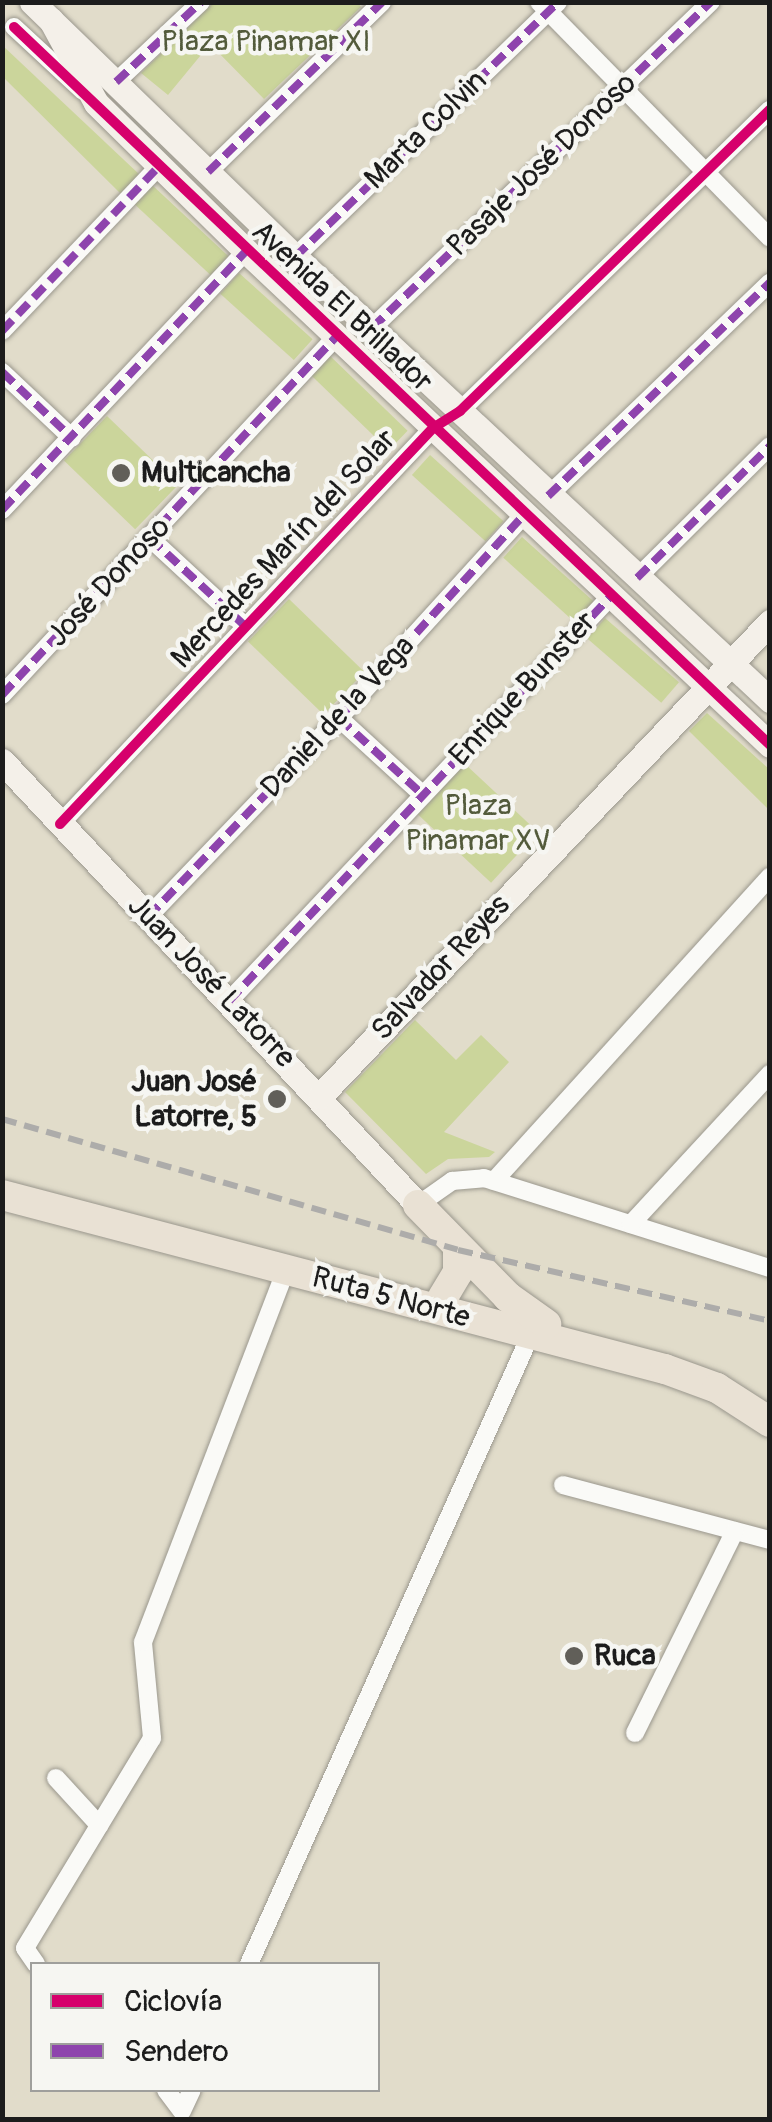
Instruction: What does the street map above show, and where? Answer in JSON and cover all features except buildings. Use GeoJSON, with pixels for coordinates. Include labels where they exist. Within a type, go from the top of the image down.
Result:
{"type":"FeatureCollection","features":[{"type":"Feature","properties":{"kind":"highway","name":"Ruta 5 Norte"},"geometry":{"type":"LineString","coordinates":[[2,1182],[443,1297],[692,1378],[770,1422]]}},
{"type":"Feature","properties":{"kind":"highway","name":"Ruta 5 Norte"},"geometry":{"type":"LineString","coordinates":[[2,1195],[286,1270],[710,1370],[770,1398]]}},
{"type":"Feature","properties":{"kind":"highway"},"geometry":{"type":"LineString","coordinates":[[418,1205],[538,1329]]}},
{"type":"Feature","properties":{"kind":"highway"},"geometry":{"type":"LineString","coordinates":[[443,1297],[458,1272],[458,1250]]}},
{"type":"Feature","properties":{"kind":"street"},"geometry":{"type":"LineString","coordinates":[[116,82],[201,2]]}},
{"type":"Feature","properties":{"kind":"street"},"geometry":{"type":"LineString","coordinates":[[208,172],[382,2]]}},
{"type":"Feature","properties":{"kind":"street","name":"Pasaje José Donoso"},"geometry":{"type":"LineString","coordinates":[[372,328],[711,2]]}},
{"type":"Feature","properties":{"kind":"street"},"geometry":{"type":"LineString","coordinates":[[548,6],[770,238]]}},
{"type":"Feature","properties":{"kind":"street","name":"Marta Colvin"},"geometry":{"type":"LineString","coordinates":[[295,258],[548,6]]}},
{"type":"Feature","properties":{"kind":"street"},"geometry":{"type":"LineString","coordinates":[[38,7],[96,103]]}},
{"type":"Feature","properties":{"kind":"street","name":"Avenida El Brillador"},"geometry":{"type":"LineString","coordinates":[[38,7],[295,258],[770,700]]}},
{"type":"Feature","properties":{"kind":"street","name":"Avenida El Brillador"},"geometry":{"type":"LineString","coordinates":[[14,27],[246,252],[770,745]]}},
{"type":"Feature","properties":{"kind":"street","name":"Mercedes Marín del Solar"},"geometry":{"type":"LineString","coordinates":[[60,824],[433,428],[460,411],[770,110]]}},
{"type":"Feature","properties":{"kind":"street"},"geometry":{"type":"LineString","coordinates":[[2,331],[159,166]]}},
{"type":"Feature","properties":{"kind":"street"},"geometry":{"type":"LineString","coordinates":[[2,510],[246,252]]}},
{"type":"Feature","properties":{"kind":"street"},"geometry":{"type":"LineString","coordinates":[[548,496],[770,282]]}},
{"type":"Feature","properties":{"kind":"street","name":"José Donoso"},"geometry":{"type":"LineString","coordinates":[[2,695],[337,336]]}},
{"type":"Feature","properties":{"kind":"street"},"geometry":{"type":"LineString","coordinates":[[2,372],[72,438]]}},
{"type":"Feature","properties":{"kind":"street"},"geometry":{"type":"LineString","coordinates":[[638,578],[770,446]]}},
{"type":"Feature","properties":{"kind":"street","name":"Daniel de la Vega"},"geometry":{"type":"LineString","coordinates":[[148,917],[340,718],[524,514]]}},
{"type":"Feature","properties":{"kind":"street"},"geometry":{"type":"LineString","coordinates":[[150,538],[246,627]]}},
{"type":"Feature","properties":{"kind":"street","name":"Enrique Bunster"},"geometry":{"type":"LineString","coordinates":[[229,1001],[611,596]]}},
{"type":"Feature","properties":{"kind":"street","name":"Salvador Reyes"},"geometry":{"type":"LineString","coordinates":[[320,1096],[770,622]]}},
{"type":"Feature","properties":{"kind":"street"},"geometry":{"type":"LineString","coordinates":[[340,718],[423,795]]}},
{"type":"Feature","properties":{"kind":"street","name":"Juan José Latorre"},"geometry":{"type":"LineString","coordinates":[[2,761],[320,1096],[418,1205]]}},
{"type":"Feature","properties":{"kind":"street"},"geometry":{"type":"LineString","coordinates":[[494,1181],[770,877]]}},
{"type":"Feature","properties":{"kind":"street"},"geometry":{"type":"LineString","coordinates":[[631,1224],[770,1074]]}},
{"type":"Feature","properties":{"kind":"street"},"geometry":{"type":"LineString","coordinates":[[418,1205],[452,1181],[494,1181],[767,1263]]}},
{"type":"Feature","properties":{"kind":"street"},"geometry":{"type":"LineString","coordinates":[[35,1962],[25,1948],[152,1738],[143,1642],[286,1270]]}},
{"type":"Feature","properties":{"kind":"street"},"geometry":{"type":"LineString","coordinates":[[249,1962],[538,1329]]}},
{"type":"Feature","properties":{"kind":"street"},"geometry":{"type":"LineString","coordinates":[[563,1485],[770,1540]]}},
{"type":"Feature","properties":{"kind":"street"},"geometry":{"type":"LineString","coordinates":[[634,1733],[735,1531]]}},
{"type":"Feature","properties":{"kind":"street"},"geometry":{"type":"LineString","coordinates":[[56,1778],[100,1825]]}},
{"type":"Feature","properties":{"kind":"street"},"geometry":{"type":"LineString","coordinates":[[168,2092],[182,2111],[191,2092]]}},
{"type":"Feature","properties":{"kind":"green space","name":"Plaza Pinamar XI"},"geometry":{"type":"Polygon","coordinates":[[[213,3],[358,3],[361,7],[264,99],[210,44],[168,95],[141,73],[213,3]]]}},
{"type":"Feature","properties":{"kind":"green space"},"geometry":{"type":"Polygon","coordinates":[[[2,45],[140,175],[122,195],[3,77],[2,45]]]}},
{"type":"Feature","properties":{"kind":"green space"},"geometry":{"type":"Polygon","coordinates":[[[151,184],[229,256],[211,275],[133,203],[151,184]]]}},
{"type":"Feature","properties":{"kind":"green space"},"geometry":{"type":"Polygon","coordinates":[[[239,273],[313,339],[294,360],[220,294],[239,273]]]}},
{"type":"Feature","properties":{"kind":"green space"},"geometry":{"type":"Polygon","coordinates":[[[327,353],[408,431],[389,450],[308,372],[327,353]]]}},
{"type":"Feature","properties":{"kind":"green space","name":"Multicancha"},"geometry":{"type":"Polygon","coordinates":[[[107,416],[178,485],[135,529],[64,461],[107,416]]]}},
{"type":"Feature","properties":{"kind":"green space"},"geometry":{"type":"Polygon","coordinates":[[[430,455],[504,521],[486,541],[412,475],[430,455]]]}},
{"type":"Feature","properties":{"kind":"green space"},"geometry":{"type":"Polygon","coordinates":[[[522,537],[595,603],[576,623],[503,558],[522,537]]]}},
{"type":"Feature","properties":{"kind":"green space"},"geometry":{"type":"Polygon","coordinates":[[[289,599],[365,672],[324,714],[248,641],[289,599]]]}},
{"type":"Feature","properties":{"kind":"green space"},"geometry":{"type":"Polygon","coordinates":[[[605,618],[679,682],[661,703],[587,638],[605,618]]]}},
{"type":"Feature","properties":{"kind":"green space"},"geometry":{"type":"Polygon","coordinates":[[[707,713],[769,769],[769,810],[689,731],[707,713]]]}},
{"type":"Feature","properties":{"kind":"green space","name":"Plaza Pinamar XV"},"geometry":{"type":"Polygon","coordinates":[[[465,764],[538,832],[491,883],[418,814],[465,764]]]}},
{"type":"Feature","properties":{"kind":"green space"},"geometry":{"type":"Polygon","coordinates":[[[415,1020],[456,1060],[481,1035],[509,1062],[444,1132],[495,1152],[489,1157],[448,1159],[426,1174],[345,1092],[415,1020]]]}},
{"type":"Feature","properties":{"kind":"railway"},"geometry":{"type":"LineString","coordinates":[[2,1119],[458,1250],[770,1321]]}},
{"type":"Feature","properties":{"kind":"marked path"},"geometry":{"type":"LineString","coordinates":[[116,82],[201,2]]}},
{"type":"Feature","properties":{"kind":"marked path"},"geometry":{"type":"LineString","coordinates":[[208,172],[382,2]]}},
{"type":"Feature","properties":{"kind":"marked path"},"geometry":{"type":"LineString","coordinates":[[295,257],[558,2]]}},
{"type":"Feature","properties":{"kind":"marked path"},"geometry":{"type":"LineString","coordinates":[[372,328],[711,2]]}},
{"type":"Feature","properties":{"kind":"marked path"},"geometry":{"type":"LineString","coordinates":[[2,331],[159,166]]}},
{"type":"Feature","properties":{"kind":"marked path"},"geometry":{"type":"LineString","coordinates":[[2,510],[246,251]]}},
{"type":"Feature","properties":{"kind":"marked path"},"geometry":{"type":"LineString","coordinates":[[548,496],[770,282]]}},
{"type":"Feature","properties":{"kind":"marked path"},"geometry":{"type":"LineString","coordinates":[[2,695],[337,336]]}},
{"type":"Feature","properties":{"kind":"marked path"},"geometry":{"type":"LineString","coordinates":[[2,372],[72,438]]}},
{"type":"Feature","properties":{"kind":"marked path"},"geometry":{"type":"LineString","coordinates":[[637,578],[770,446]]}},
{"type":"Feature","properties":{"kind":"marked path"},"geometry":{"type":"LineString","coordinates":[[148,917],[339,718],[524,515]]}},
{"type":"Feature","properties":{"kind":"marked path"},"geometry":{"type":"LineString","coordinates":[[150,538],[246,627]]}},
{"type":"Feature","properties":{"kind":"marked path"},"geometry":{"type":"LineString","coordinates":[[229,1001],[611,596]]}},
{"type":"Feature","properties":{"kind":"marked path"},"geometry":{"type":"LineString","coordinates":[[339,718],[423,795]]}},
{"type":"Feature","properties":{"kind":"cycle path"},"geometry":{"type":"LineString","coordinates":[[14,27],[770,745]]}},
{"type":"Feature","properties":{"kind":"cycle path"},"geometry":{"type":"LineString","coordinates":[[60,824],[433,428],[460,411],[770,110]]}},
{"type":"Feature","properties":{"kind":"place","name":"Multicancha"},"geometry":{"type":"Point","coordinates":[121,473]}},
{"type":"Feature","properties":{"kind":"place","name":"Juan José Latorre, 5"},"geometry":{"type":"Point","coordinates":[277,1099]}},
{"type":"Feature","properties":{"kind":"place","name":"Ruca"},"geometry":{"type":"Point","coordinates":[574,1656]}}]}
